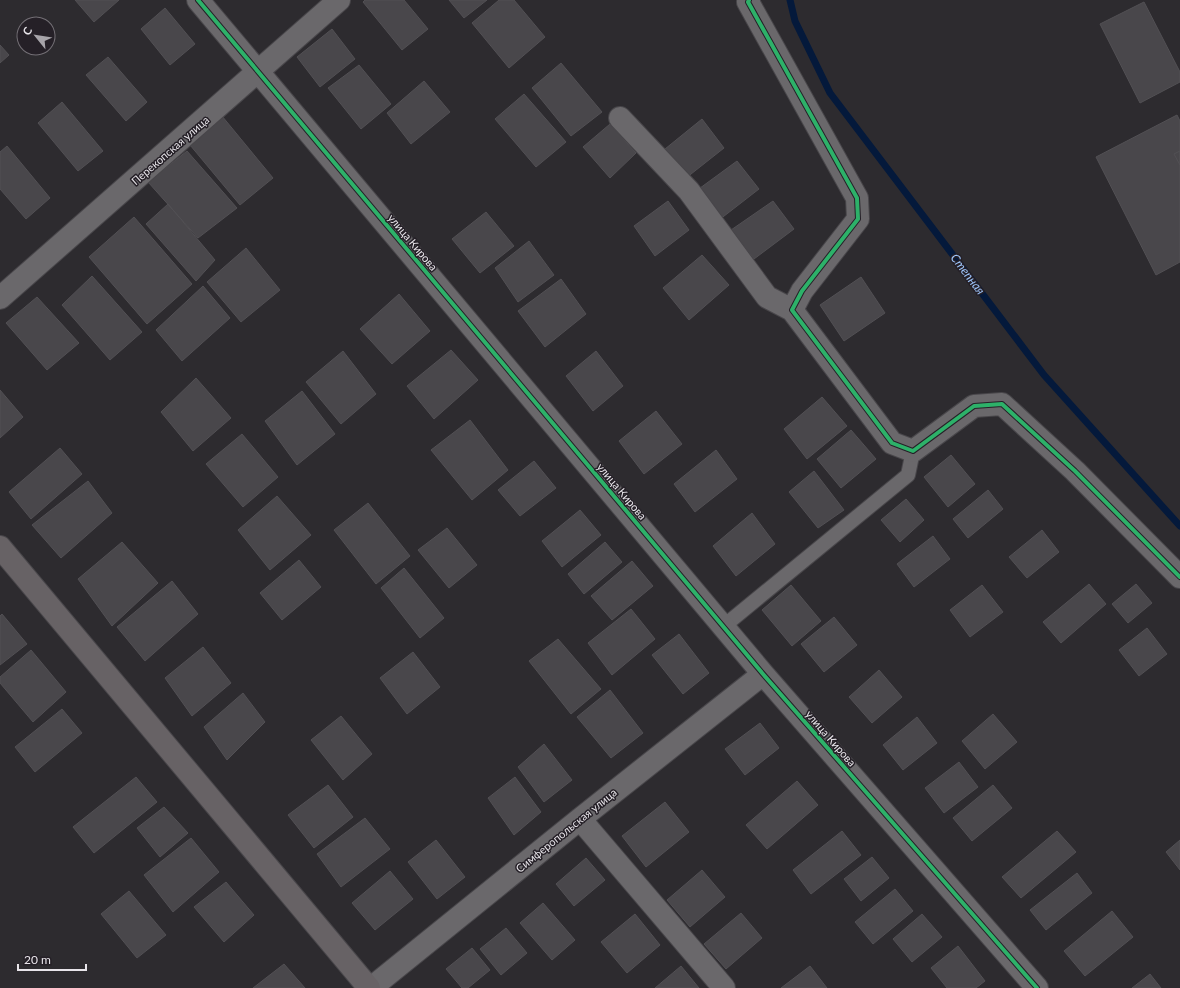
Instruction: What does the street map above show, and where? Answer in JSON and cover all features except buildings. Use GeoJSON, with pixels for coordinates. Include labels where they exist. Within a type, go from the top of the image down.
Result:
{"type":"FeatureCollection","features":[{"type":"Feature","properties":{"kind":"main road"},"geometry":{"type":"LineString","coordinates":[[0,547],[370,988]]}},
{"type":"Feature","properties":{"kind":"street","name":"улица Кирова"},"geometry":{"type":"LineString","coordinates":[[198,0],[724,626],[762,674],[1037,988]]}},
{"type":"Feature","properties":{"kind":"street","name":"Перекопская улица"},"geometry":{"type":"LineString","coordinates":[[0,298],[339,0]]}},
{"type":"Feature","properties":{"kind":"street"},"geometry":{"type":"LineString","coordinates":[[748,0],[857,198],[858,219],[802,291],[792,310]]}},
{"type":"Feature","properties":{"kind":"street"},"geometry":{"type":"LineString","coordinates":[[620,118],[689,191],[767,297],[792,310],[892,443],[914,451],[974,406],[1002,404],[1074,471],[1180,577]]}},
{"type":"Feature","properties":{"kind":"street","name":"Симферопольская улица"},"geometry":{"type":"LineString","coordinates":[[370,988],[762,674]]}},
{"type":"Feature","properties":{"kind":"street"},"geometry":{"type":"LineString","coordinates":[[580,819],[724,988]]}},
{"type":"Feature","properties":{"kind":"lane"},"geometry":{"type":"LineString","coordinates":[[724,626],[908,475],[914,451]]}},
{"type":"Feature","properties":{"kind":"waterway","name":"Степная"},"geometry":{"type":"LineString","coordinates":[[790,0],[795,21],[830,93],[1044,375],[1180,526]]}},
{"type":"Feature","properties":{"kind":"cycle path"},"geometry":{"type":"LineString","coordinates":[[198,0],[763,674],[1037,988]]}},
{"type":"Feature","properties":{"kind":"cycle path"},"geometry":{"type":"LineString","coordinates":[[749,0],[748,2],[857,198],[858,219],[802,291],[792,310],[892,443],[913,451],[974,406],[1002,404],[1075,471],[1180,577]]}}]}
